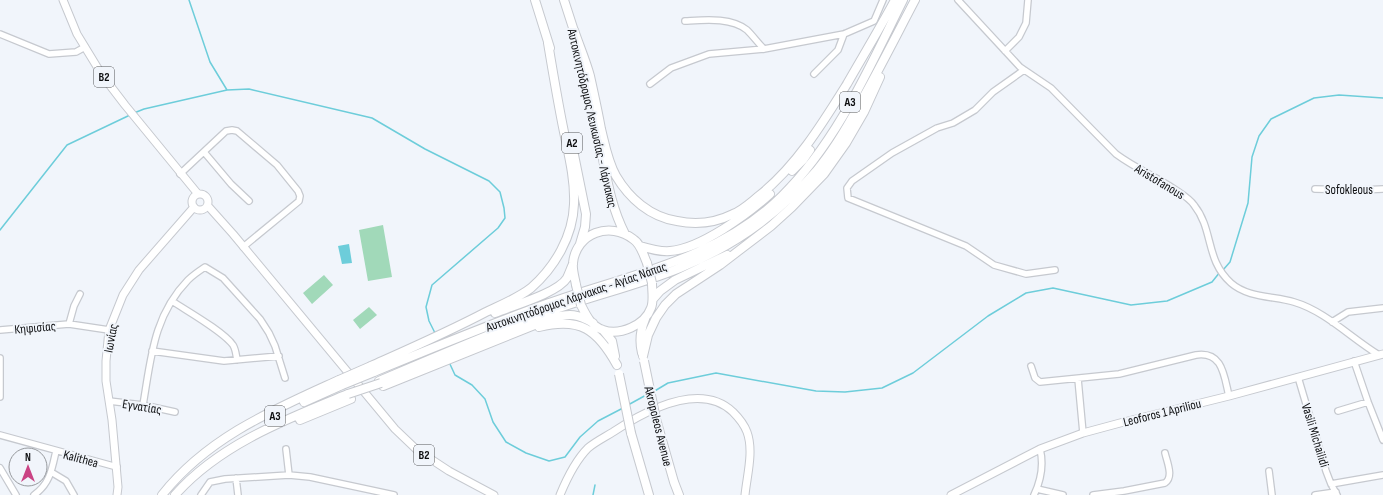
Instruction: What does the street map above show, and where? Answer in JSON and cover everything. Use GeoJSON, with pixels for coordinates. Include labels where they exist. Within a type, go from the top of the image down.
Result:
{"type":"FeatureCollection","features":[{"type":"Feature","properties":{"kind":"highway","name":"A2"},"geometry":{"type":"LineString","coordinates":[[535,0],[557,74],[584,198],[586,214],[585,227],[580,244]]}},
{"type":"Feature","properties":{"kind":"highway","name":"Αυτοκινητόδρομος Λευκωσίας - Λάρνακας"},"geometry":{"type":"LineString","coordinates":[[564,0],[574,30],[610,196],[614,211],[625,234]]}},
{"type":"Feature","properties":{"kind":"highway"},"geometry":{"type":"LineString","coordinates":[[574,30],[589,74],[607,154],[615,174],[624,188],[632,198],[655,214],[685,223],[704,223],[718,220],[733,214],[749,204],[771,186],[799,156],[822,125],[896,0]]}},
{"type":"Feature","properties":{"kind":"highway"},"geometry":{"type":"LineString","coordinates":[[640,246],[660,251],[671,251],[683,249],[698,243],[730,225],[752,210],[776,188],[803,160],[826,127],[903,0]]}},
{"type":"Feature","properties":{"kind":"highway","name":"Αυτοκινητόδρομος Λάρνακας - Αγίας Νάπας"},"geometry":{"type":"LineString","coordinates":[[162,495],[192,466],[222,444],[259,423],[341,383],[372,369],[543,305],[676,262],[715,244],[765,212],[782,196],[801,174],[832,133],[860,84],[903,0]]}},
{"type":"Feature","properties":{"kind":"highway","name":"Αυτοκινητόδρομος Λάρνακας - Αγίας Νάπας"},"geometry":{"type":"LineString","coordinates":[[381,384],[476,340],[540,315],[679,268],[744,236],[788,201],[817,170],[840,139],[915,0]]}},
{"type":"Feature","properties":{"kind":"highway"},"geometry":{"type":"LineString","coordinates":[[644,358],[648,335],[664,305],[676,294],[720,265],[792,208],[824,174],[846,143],[864,112],[882,73],[894,41]]}},
{"type":"Feature","properties":{"kind":"highway"},"geometry":{"type":"LineString","coordinates":[[372,369],[514,298],[530,288],[550,268],[565,243],[572,221],[574,189],[548,43]]}},
{"type":"Feature","properties":{"kind":"highway"},"geometry":{"type":"LineString","coordinates":[[451,330],[551,291],[561,285],[567,278],[580,244],[594,233],[606,230],[618,231],[634,239],[640,246],[647,263],[652,283],[653,300],[651,308],[644,319],[633,327],[611,331],[603,330]]}},
{"type":"Feature","properties":{"kind":"highway"},"geometry":{"type":"LineString","coordinates":[[653,300],[660,291],[675,280],[704,267],[747,244]]}},
{"type":"Feature","properties":{"kind":"highway"},"geometry":{"type":"LineString","coordinates":[[573,264],[581,305],[587,318],[593,324]]}},
{"type":"Feature","properties":{"kind":"highway"},"geometry":{"type":"LineString","coordinates":[[180,495],[203,475],[231,455],[265,436],[350,396],[552,318],[563,315],[572,315],[582,317],[603,330],[612,341],[631,433],[649,495]]}},
{"type":"Feature","properties":{"kind":"highway","name":"Akropoleos Avenue"},"geometry":{"type":"LineString","coordinates":[[644,319],[640,329],[640,337],[656,419],[679,495]]}},
{"type":"Feature","properties":{"kind":"highway"},"geometry":{"type":"LineString","coordinates":[[505,336],[553,324],[570,324],[583,327],[603,342],[617,365]]}},
{"type":"Feature","properties":{"kind":"highway","name":"A3"},"geometry":{"type":"LineString","coordinates":[[175,495],[200,472],[228,451],[263,431],[350,396]]}},
{"type":"Feature","properties":{"kind":"main road","name":"B2"},"geometry":{"type":"LineString","coordinates":[[63,0],[77,34],[102,75],[125,105],[180,174],[198,194],[203,194],[207,197],[209,202],[208,206],[395,429],[417,450],[449,471],[494,495]]}},
{"type":"Feature","properties":{"kind":"main road"},"geometry":{"type":"LineString","coordinates":[[198,194],[192,199],[194,207],[201,210],[208,206]]}},
{"type":"Feature","properties":{"kind":"main road","name":"Ιωνίας"},"geometry":{"type":"LineString","coordinates":[[117,495],[118,487],[106,361],[109,330],[123,295],[139,270],[194,207]]}},
{"type":"Feature","properties":{"kind":"main road","name":"Leoforos 1 Apriliou"},"geometry":{"type":"LineString","coordinates":[[953,494],[1040,449],[1083,433],[1229,396],[1354,361],[1382,355]]}},
{"type":"Feature","properties":{"kind":"main road"},"geometry":{"type":"LineString","coordinates":[[560,495],[568,476],[581,456],[590,447],[624,425],[653,411],[677,401],[700,398],[720,403],[729,408],[740,418],[750,444],[745,495]]}},
{"type":"Feature","properties":{"kind":"street"},"geometry":{"type":"LineString","coordinates":[[650,84],[671,68],[709,54],[764,49],[844,34],[874,21],[883,0]]}},
{"type":"Feature","properties":{"kind":"street","name":"Aristofanous"},"geometry":{"type":"LineString","coordinates":[[958,0],[1004,51],[1024,70],[1051,88],[1116,154],[1125,161],[1163,182],[1191,201],[1202,219],[1219,270],[1227,279],[1240,289],[1249,293],[1290,301],[1310,308],[1367,347],[1382,355]]}},
{"type":"Feature","properties":{"kind":"street"},"geometry":{"type":"LineString","coordinates":[[1004,51],[1019,37],[1026,23],[1028,0]]}},
{"type":"Feature","properties":{"kind":"street"},"geometry":{"type":"LineString","coordinates":[[685,21],[711,20],[734,23],[746,30],[764,49]]}},
{"type":"Feature","properties":{"kind":"street"},"geometry":{"type":"LineString","coordinates":[[0,34],[49,54],[76,52],[86,47]]}},
{"type":"Feature","properties":{"kind":"street"},"geometry":{"type":"LineString","coordinates":[[814,74],[838,50],[844,34]]}},
{"type":"Feature","properties":{"kind":"street"},"geometry":{"type":"LineString","coordinates":[[1024,70],[993,92],[975,110],[953,123],[937,128],[892,153],[852,181],[847,188],[848,198],[966,246],[994,265],[1026,274],[1055,270]]}},
{"type":"Feature","properties":{"kind":"street"},"geometry":{"type":"LineString","coordinates":[[180,174],[226,131],[232,130],[237,131],[277,165],[298,191],[300,196],[299,201],[243,246]]}},
{"type":"Feature","properties":{"kind":"street"},"geometry":{"type":"LineString","coordinates":[[204,152],[231,184],[249,201]]}},
{"type":"Feature","properties":{"kind":"street","name":"Sofokleous"},"geometry":{"type":"LineString","coordinates":[[1315,189],[1383,189]]}},
{"type":"Feature","properties":{"kind":"street"},"geometry":{"type":"LineString","coordinates":[[143,405],[152,351],[162,316],[189,279],[205,267],[223,278],[260,319],[269,333],[279,356],[285,378]]}},
{"type":"Feature","properties":{"kind":"street","name":"Κηφισίας"},"geometry":{"type":"LineString","coordinates":[[69,324],[74,306],[80,294]]}},
{"type":"Feature","properties":{"kind":"street"},"geometry":{"type":"LineString","coordinates":[[172,301],[220,332],[232,344],[236,352],[237,360]]}},
{"type":"Feature","properties":{"kind":"street"},"geometry":{"type":"LineString","coordinates":[[1332,322],[1348,312],[1383,308]]}},
{"type":"Feature","properties":{"kind":"street","name":"Κηφισίας"},"geometry":{"type":"LineString","coordinates":[[0,330],[69,324],[109,330]]}},
{"type":"Feature","properties":{"kind":"street"},"geometry":{"type":"LineString","coordinates":[[152,351],[224,361],[279,356]]}},
{"type":"Feature","properties":{"kind":"street"},"geometry":{"type":"LineString","coordinates":[[1031,366],[1034,378],[1040,382],[1119,374],[1201,355],[1214,358],[1221,366],[1229,396]]}},
{"type":"Feature","properties":{"kind":"street"},"geometry":{"type":"LineString","coordinates":[[0,358],[0,397]]}},
{"type":"Feature","properties":{"kind":"street"},"geometry":{"type":"LineString","coordinates":[[1354,361],[1383,440]]}},
{"type":"Feature","properties":{"kind":"street","name":"Vasili Michailidi"},"geometry":{"type":"LineString","coordinates":[[1298,377],[1331,484],[1336,494]]}},
{"type":"Feature","properties":{"kind":"street"},"geometry":{"type":"LineString","coordinates":[[1078,379],[1083,433]]}},
{"type":"Feature","properties":{"kind":"street","name":"Εγνατίας"},"geometry":{"type":"LineString","coordinates":[[109,401],[143,405],[175,412]]}},
{"type":"Feature","properties":{"kind":"street"},"geometry":{"type":"LineString","coordinates":[[1338,411],[1368,402]]}},
{"type":"Feature","properties":{"kind":"street","name":"Kalithea"},"geometry":{"type":"LineString","coordinates":[[0,435],[116,467]]}},
{"type":"Feature","properties":{"kind":"street"},"geometry":{"type":"LineString","coordinates":[[286,449],[289,475]]}},
{"type":"Feature","properties":{"kind":"street"},"geometry":{"type":"LineString","coordinates":[[1034,495],[1042,469],[1043,461],[1040,449]]}},
{"type":"Feature","properties":{"kind":"street"},"geometry":{"type":"LineString","coordinates":[[34,495],[40,491],[48,480],[56,451]]}},
{"type":"Feature","properties":{"kind":"street"},"geometry":{"type":"LineString","coordinates":[[1093,495],[1124,493],[1165,483],[1170,477],[1165,453]]}},
{"type":"Feature","properties":{"kind":"street"},"geometry":{"type":"LineString","coordinates":[[0,468],[16,495]]}},
{"type":"Feature","properties":{"kind":"street"},"geometry":{"type":"LineString","coordinates":[[1269,471],[1272,495]]}},
{"type":"Feature","properties":{"kind":"street"},"geometry":{"type":"LineString","coordinates":[[51,472],[66,480],[74,495]]}},
{"type":"Feature","properties":{"kind":"street"},"geometry":{"type":"LineString","coordinates":[[201,495],[210,482],[236,478],[289,475],[310,477],[394,495]]}},
{"type":"Feature","properties":{"kind":"street"},"geometry":{"type":"LineString","coordinates":[[1331,484],[1383,475]]}},
{"type":"Feature","properties":{"kind":"street"},"geometry":{"type":"LineString","coordinates":[[236,478],[238,495]]}},
{"type":"Feature","properties":{"kind":"street"},"geometry":{"type":"LineString","coordinates":[[1037,489],[1063,495]]}},
{"type":"Feature","properties":{"kind":"street"},"geometry":{"type":"LineString","coordinates":[[1315,495],[1336,494]]}},
{"type":"Feature","properties":{"kind":"green space"},"geometry":{"type":"Polygon","coordinates":[[[383,225],[392,277],[368,281],[359,230],[383,225]]]}},
{"type":"Feature","properties":{"kind":"green space"},"geometry":{"type":"Polygon","coordinates":[[[324,275],[333,285],[312,304],[303,293],[324,275]]]}},
{"type":"Feature","properties":{"kind":"green space"},"geometry":{"type":"Polygon","coordinates":[[[369,307],[377,315],[360,329],[353,320],[369,307]]]}},
{"type":"Feature","properties":{"kind":"water"},"geometry":{"type":"Polygon","coordinates":[[[349,244],[352,263],[342,264],[338,246],[349,244]]]}},
{"type":"Feature","properties":{"kind":"waterway"},"geometry":{"type":"LineString","coordinates":[[189,0],[210,62],[227,90],[249,89],[372,118],[425,149],[489,181],[500,192],[505,218],[498,228],[432,285],[426,307],[429,321],[435,333]]}},
{"type":"Feature","properties":{"kind":"waterway"},"geometry":{"type":"LineString","coordinates":[[134,113],[144,109],[227,90]]}},
{"type":"Feature","properties":{"kind":"waterway"},"geometry":{"type":"LineString","coordinates":[[1223,270],[1230,262],[1248,203],[1252,157],[1259,136],[1271,119],[1314,98],[1339,95],[1383,98]]}},
{"type":"Feature","properties":{"kind":"waterway"},"geometry":{"type":"LineString","coordinates":[[0,230],[67,145],[130,115]]}},
{"type":"Feature","properties":{"kind":"waterway"},"geometry":{"type":"LineString","coordinates":[[653,392],[668,383],[716,373],[816,391],[845,392],[882,388],[913,373],[988,316],[1026,293],[1053,288],[1131,305],[1167,301],[1212,282],[1220,272]]}},
{"type":"Feature","properties":{"kind":"waterway"},"geometry":{"type":"LineString","coordinates":[[449,362],[455,375],[472,385],[485,399],[493,422],[506,442],[526,453],[549,461],[565,457],[580,437],[598,421],[623,408]]}},
{"type":"Feature","properties":{"kind":"waterway"},"geometry":{"type":"LineString","coordinates":[[628,405],[648,394]]}},
{"type":"Feature","properties":{"kind":"waterway"},"geometry":{"type":"LineString","coordinates":[[593,495],[595,485]]}}]}
